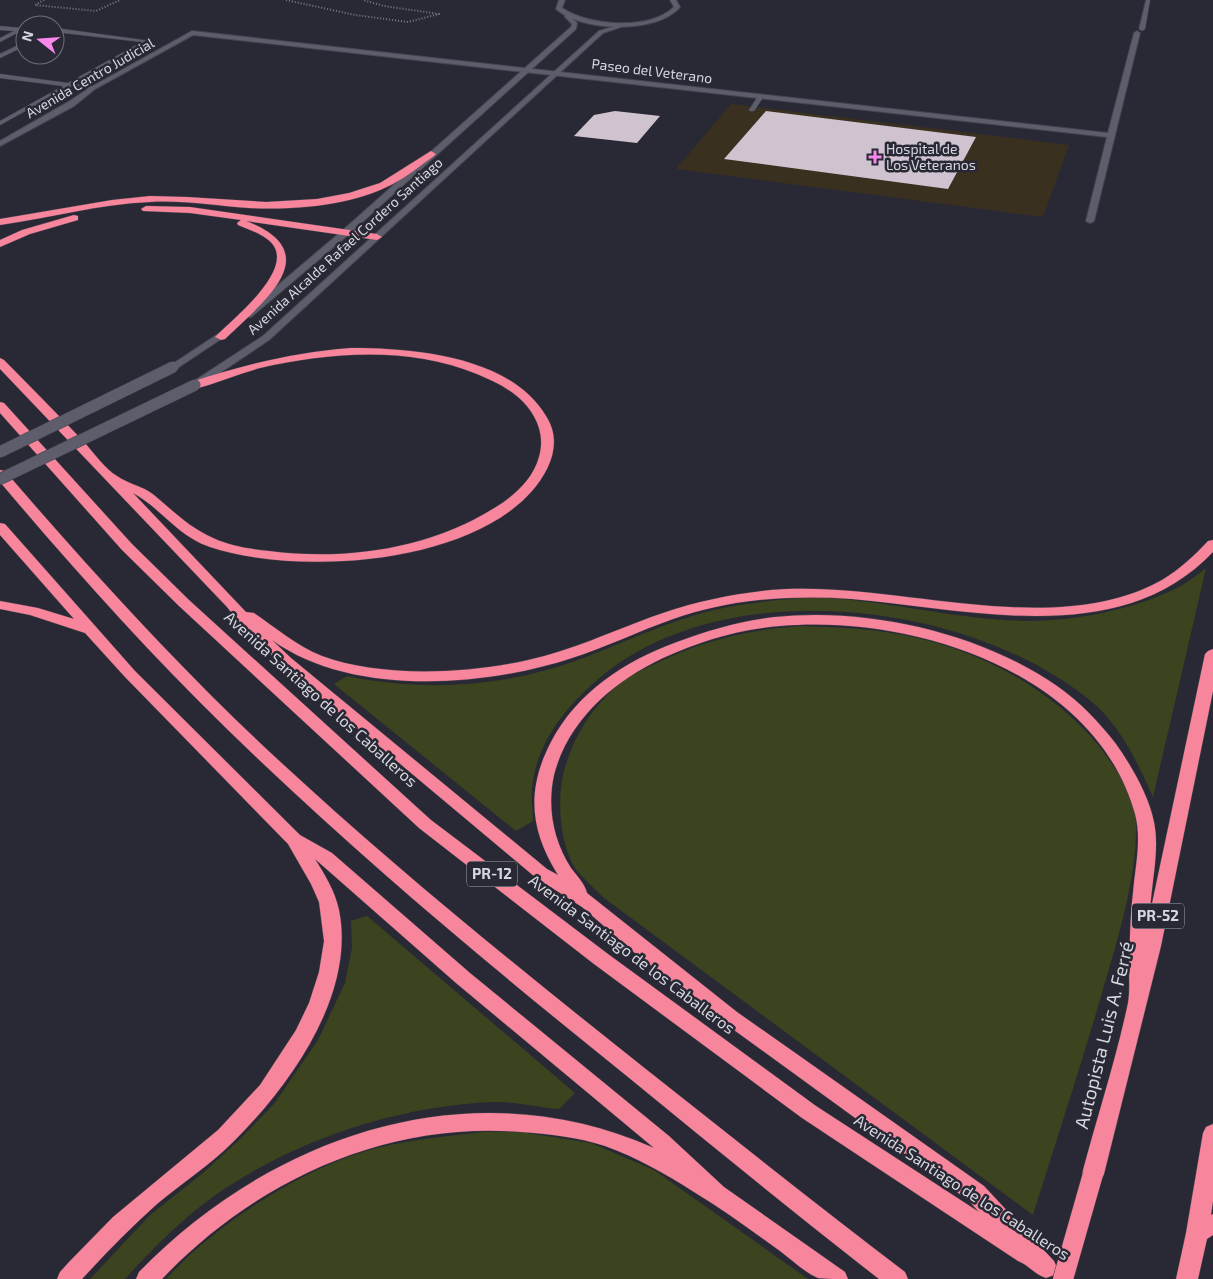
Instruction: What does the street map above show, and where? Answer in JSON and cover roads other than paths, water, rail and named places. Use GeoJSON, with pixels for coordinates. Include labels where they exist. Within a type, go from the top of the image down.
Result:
{"type":"FeatureCollection","features":[{"type":"Feature","properties":{"kind":"highway"},"geometry":{"type":"LineString","coordinates":[[0,222],[99,203],[131,200],[189,199],[268,205],[313,202],[353,194],[385,184],[431,154]]}},
{"type":"Feature","properties":{"kind":"highway"},"geometry":{"type":"LineString","coordinates":[[0,244],[50,224],[105,212],[175,209],[377,237]]}},
{"type":"Feature","properties":{"kind":"highway"},"geometry":{"type":"LineString","coordinates":[[221,337],[275,280],[281,270],[282,256],[275,242],[265,234],[256,228],[224,215]]}},
{"type":"Feature","properties":{"kind":"highway"},"geometry":{"type":"LineString","coordinates":[[108,475],[147,496],[166,514],[193,533],[212,543],[250,553],[275,556],[325,558],[360,556],[410,549],[464,531],[487,519],[523,493],[535,480],[543,463],[546,449],[548,436],[536,410],[514,386],[476,369],[419,355],[382,351],[306,355],[256,366],[195,385]]}},
{"type":"Feature","properties":{"kind":"highway"},"geometry":{"type":"LineString","coordinates":[[0,362],[232,604],[251,628],[322,692],[541,873],[588,902],[642,948],[737,1023],[976,1193],[1057,1275]]}},
{"type":"Feature","properties":{"kind":"highway","name":"Avenida Santiago de los Caballeros"},"geometry":{"type":"LineString","coordinates":[[0,406],[127,546],[178,597],[426,824],[601,959],[809,1112],[1057,1275]]}},
{"type":"Feature","properties":{"kind":"highway"},"geometry":{"type":"LineString","coordinates":[[0,474],[134,625],[264,756],[358,841],[540,996],[897,1279]]}},
{"type":"Feature","properties":{"kind":"highway"},"geometry":{"type":"LineString","coordinates":[[0,527],[130,674],[294,839],[322,886],[331,912],[332,944],[328,976],[317,1011],[280,1073],[255,1105],[225,1135],[107,1236],[68,1279]]}},
{"type":"Feature","properties":{"kind":"highway"},"geometry":{"type":"LineString","coordinates":[[232,604],[289,645],[315,659],[353,668],[398,674],[447,675],[533,664],[582,650],[691,608],[746,596],[796,593],[842,594],[1005,612],[1057,610],[1102,605],[1150,592],[1168,583],[1194,565],[1213,544]]}},
{"type":"Feature","properties":{"kind":"highway"},"geometry":{"type":"LineString","coordinates":[[0,605],[33,611],[90,629]]}},
{"type":"Feature","properties":{"kind":"highway"},"geometry":{"type":"LineString","coordinates":[[588,902],[563,872],[553,854],[544,824],[544,786],[547,768],[570,724],[587,702],[612,680],[639,663],[670,649],[715,633],[748,625],[807,620],[841,621],[899,628],[960,644],[1009,664],[1036,679],[1074,706],[1096,728],[1118,755],[1138,795],[1147,831],[1147,855],[1141,902],[1138,1001]]}},
{"type":"Feature","properties":{"kind":"highway","name":"Autopista Luis A. Ferré"},"geometry":{"type":"LineString","coordinates":[[1057,1275],[1093,1174],[1138,1001],[1154,936],[1213,654]]}},
{"type":"Feature","properties":{"kind":"highway"},"geometry":{"type":"LineString","coordinates":[[294,839],[326,857],[470,985],[662,1142],[716,1194]]}},
{"type":"Feature","properties":{"kind":"highway"},"geometry":{"type":"LineString","coordinates":[[147,1279],[162,1262],[196,1232],[234,1204],[279,1178],[357,1142],[393,1133],[475,1121],[553,1126],[585,1132],[614,1140],[651,1156],[716,1194],[837,1279]]}},
{"type":"Feature","properties":{"kind":"highway"},"geometry":{"type":"LineString","coordinates":[[1187,1279],[1202,1232],[1213,1133]]}},
{"type":"Feature","properties":{"kind":"street"},"geometry":{"type":"LineString","coordinates":[[562,0],[558,6],[559,9],[568,16],[594,22],[628,24],[658,19],[672,14],[678,7],[673,0]]}},
{"type":"Feature","properties":{"kind":"street","name":"Avenida Alcalde Rafael Cordero Santiago"},"geometry":{"type":"LineString","coordinates":[[0,452],[173,366],[221,337],[345,233],[574,28],[575,24],[568,16]]}},
{"type":"Feature","properties":{"kind":"street","name":"Avenida Alcalde Rafael Cordero Santiago"},"geometry":{"type":"LineString","coordinates":[[0,478],[195,385],[266,338],[601,32],[628,24]]}},
{"type":"Feature","properties":{"kind":"street"},"geometry":{"type":"LineString","coordinates":[[1090,221],[1110,135],[1140,31]]}},
{"type":"Feature","properties":{"kind":"street","name":"Paseo del Veterano"},"geometry":{"type":"LineString","coordinates":[[192,33],[557,72],[1110,135]]}},
{"type":"Feature","properties":{"kind":"street","name":"Avenida Centro Judicial"},"geometry":{"type":"LineString","coordinates":[[0,144],[71,104],[92,88],[192,33]]}},
{"type":"Feature","properties":{"kind":"lane"},"geometry":{"type":"LineString","coordinates":[[1140,31],[1148,0]]}},
{"type":"Feature","properties":{"kind":"lane"},"geometry":{"type":"LineString","coordinates":[[0,28],[20,30],[0,40]]}},
{"type":"Feature","properties":{"kind":"lane"},"geometry":{"type":"LineString","coordinates":[[0,122],[147,41],[65,31]]}},
{"type":"Feature","properties":{"kind":"lane"},"geometry":{"type":"LineString","coordinates":[[0,56],[15,49]]}},
{"type":"Feature","properties":{"kind":"lane"},"geometry":{"type":"LineString","coordinates":[[0,76],[92,88]]}},
{"type":"Feature","properties":{"kind":"lane"},"geometry":{"type":"LineString","coordinates":[[752,110],[761,96]]}},
{"type":"Feature","properties":{"kind":"place","name":"Hospital de Los Veteranos"},"geometry":{"type":"Point","coordinates":[875,157]}}]}
